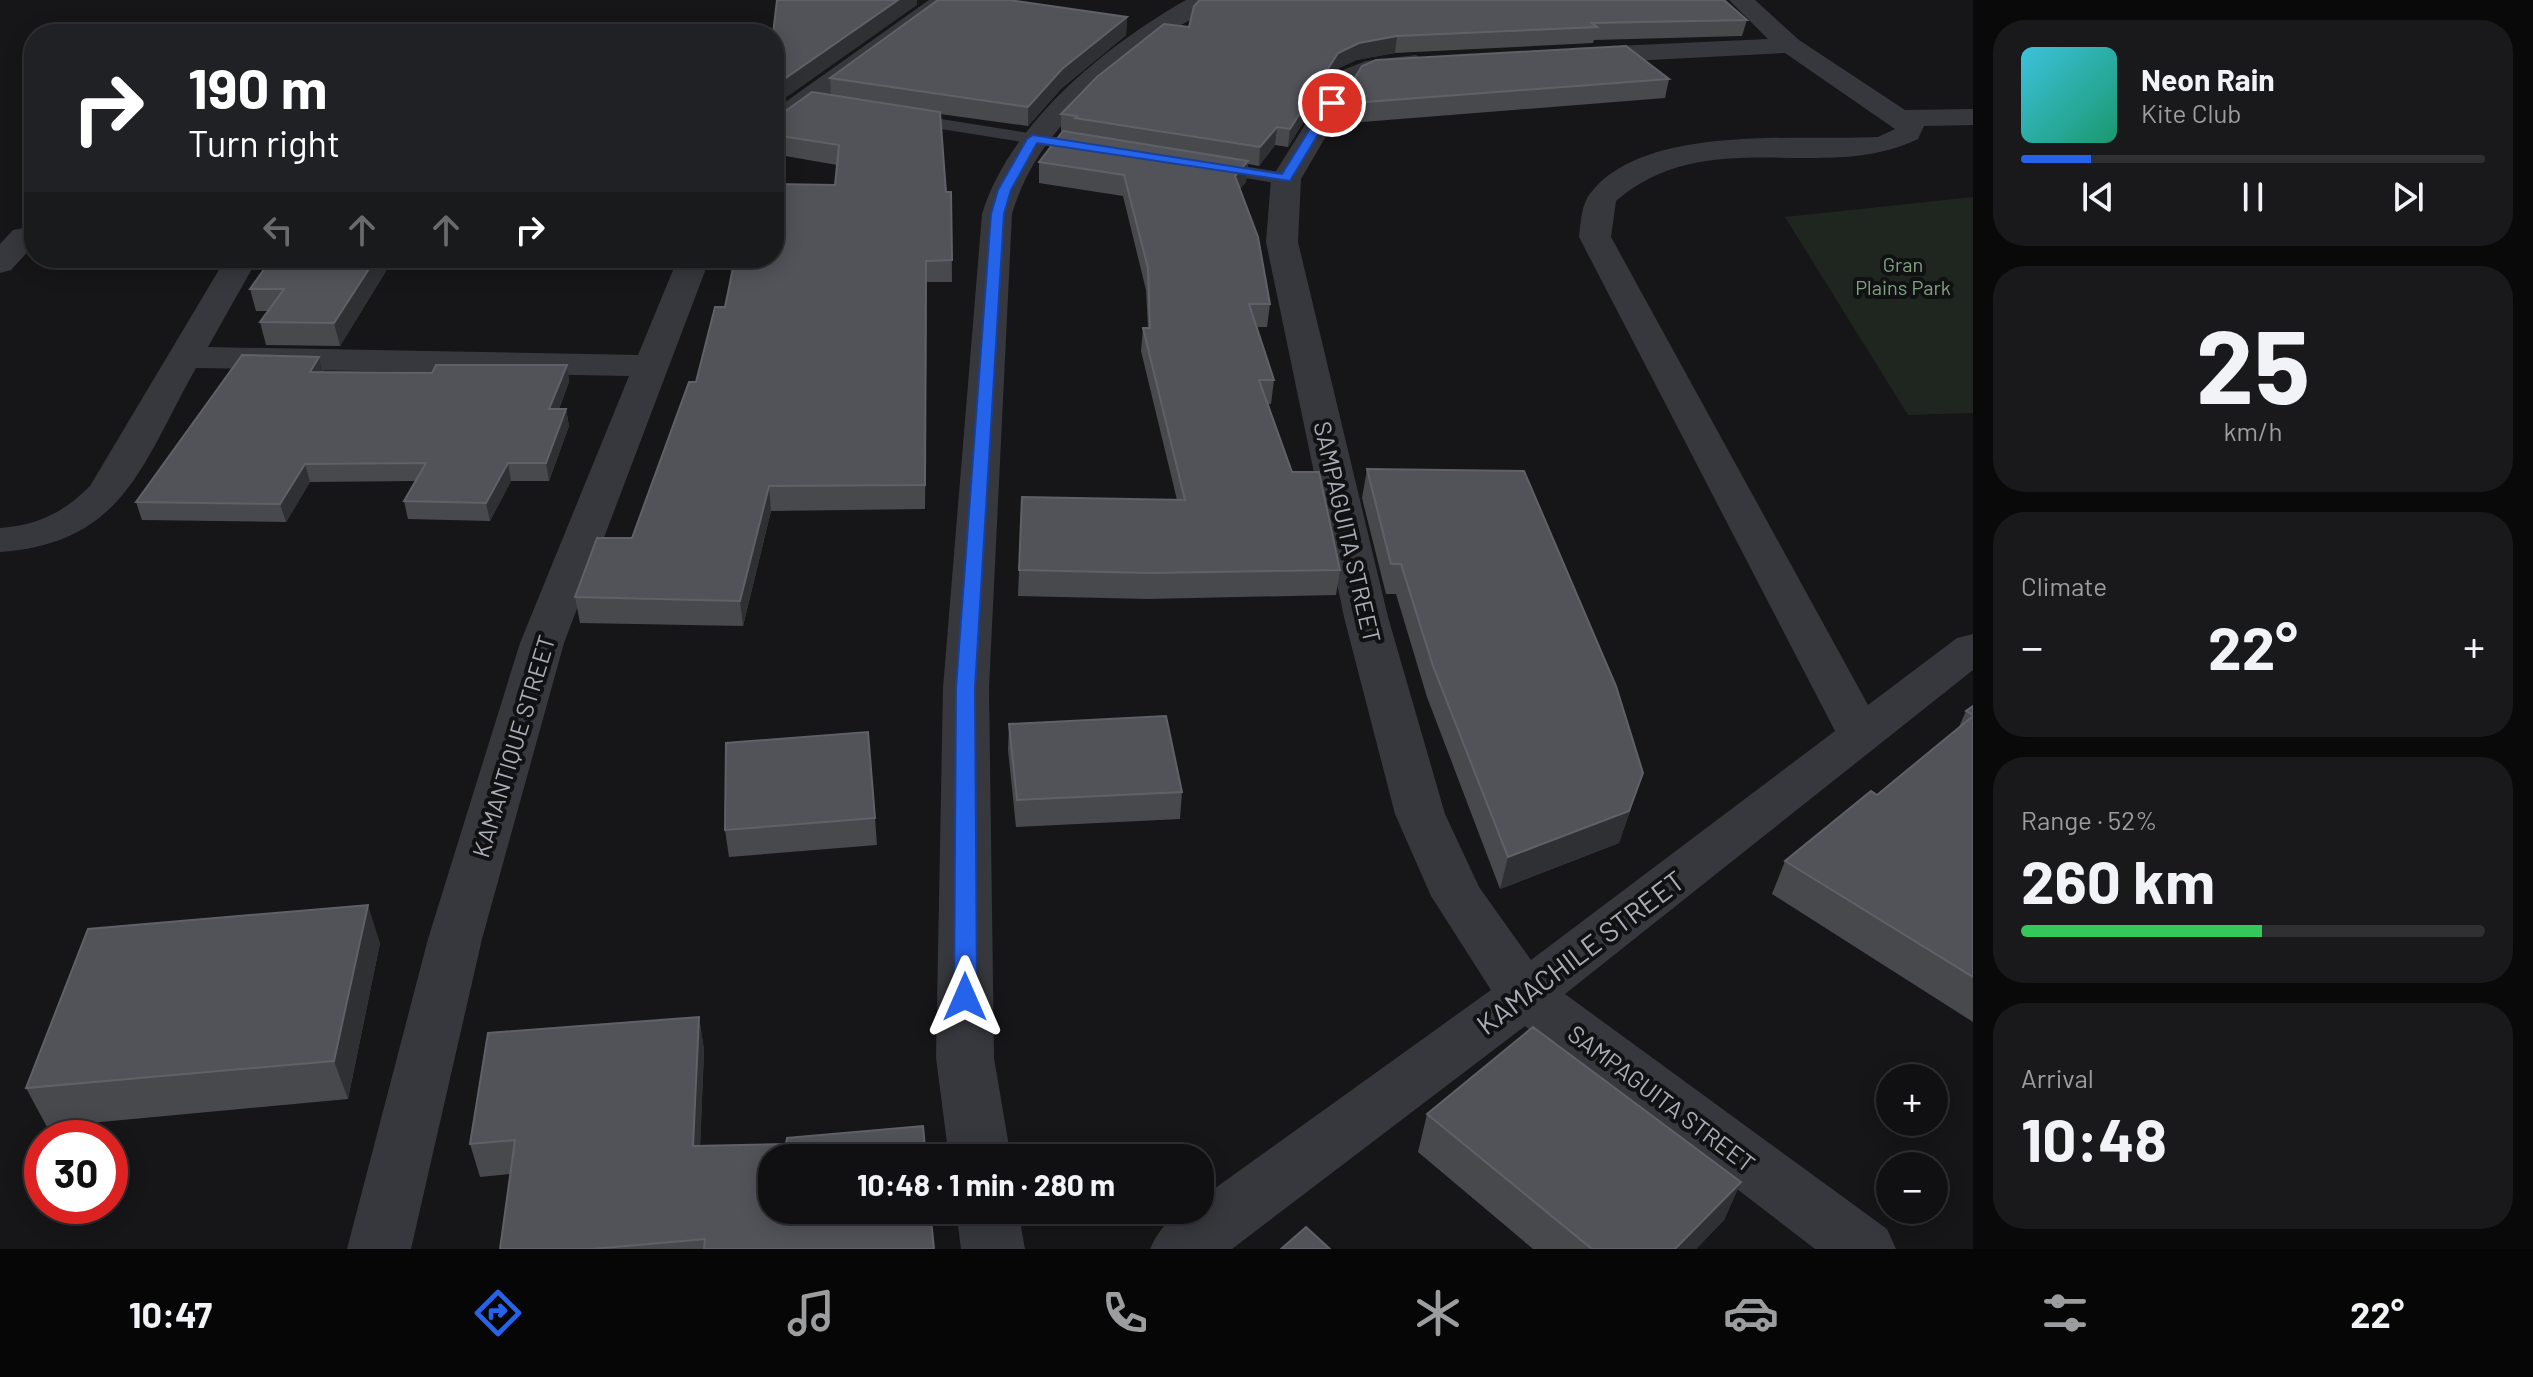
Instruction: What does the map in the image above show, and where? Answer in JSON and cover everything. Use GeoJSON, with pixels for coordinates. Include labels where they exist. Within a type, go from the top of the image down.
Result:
{"type":"FeatureCollection","features":[{"type":"Feature","properties":{"kind":"street"},"geometry":{"type":"LineString","coordinates":[[784,115],[945,0]]}},
{"type":"Feature","properties":{"kind":"street"},"geometry":{"type":"LineString","coordinates":[[978,1144],[965,1058],[966,688],[997,214],[1004,190],[1033,139],[1134,47],[1203,0]]}},
{"type":"Feature","properties":{"kind":"street"},"geometry":{"type":"LineString","coordinates":[[1741,0],[1790,45],[1899,118],[1911,128],[1908,133],[1883,145],[1688,154],[1655,160],[1614,186],[1602,198],[1596,216],[1595,237],[1862,737]]}},
{"type":"Feature","properties":{"kind":"street"},"geometry":{"type":"LineString","coordinates":[[1538,57],[1790,45]]}},
{"type":"Feature","properties":{"kind":"street","name":"SAMPAGUITA STREET"},"geometry":{"type":"LineString","coordinates":[[1443,62],[1395,64],[1366,69],[1347,78],[1286,179],[1282,242],[1366,617],[1420,814],[1457,896],[1525,995],[1864,1249]]}},
{"type":"Feature","properties":{"kind":"street"},"geometry":{"type":"LineString","coordinates":[[1899,118],[1973,117]]}},
{"type":"Feature","properties":{"kind":"street"},"geometry":{"type":"LineString","coordinates":[[0,263],[19,237]]}},
{"type":"Feature","properties":{"kind":"street"},"geometry":{"type":"LineString","coordinates":[[0,540],[61,530],[84,515],[106,492],[236,268]]}},
{"type":"Feature","properties":{"kind":"street","name":"KAMANTIQUE STREET"},"geometry":{"type":"LineString","coordinates":[[379,1249],[455,939],[542,643],[690,268]]}},
{"type":"Feature","properties":{"kind":"street"},"geometry":{"type":"LineString","coordinates":[[183,357],[654,366]]}},
{"type":"Feature","properties":{"kind":"street","name":"KAMACHILE STREET"},"geometry":{"type":"LineString","coordinates":[[1182,1249],[1525,995],[1973,648]]}},
{"type":"Feature","properties":{"kind":"street"},"geometry":{"type":"LineString","coordinates":[[989,1224],[993,1249]]}},
{"type":"Feature","properties":{"kind":"lane"},"geometry":{"type":"LineString","coordinates":[[800,101],[831,106]]}},
{"type":"Feature","properties":{"kind":"lane"},"geometry":{"type":"LineString","coordinates":[[878,114],[1112,151]]}},
{"type":"Feature","properties":{"kind":"lane"},"geometry":{"type":"LineString","coordinates":[[1191,164],[1286,179]]}},
{"type":"Feature","properties":{"kind":"green space","name":"Gran Plains Park"},"geometry":{"type":"Polygon","coordinates":[[[1973,197],[1973,413],[1908,415],[1785,217],[1973,197]]]}},
{"type":"Feature","properties":{"kind":"building"},"geometry":{"type":"Polygon","coordinates":[[[777,0],[898,0],[784,79],[784,24],[774,24],[777,0]]]}},
{"type":"Feature","properties":{"kind":"building"},"geometry":{"type":"Polygon","coordinates":[[[938,0],[1009,0],[1127,17],[1062,69],[1028,107],[830,78],[938,0]]]}},
{"type":"Feature","properties":{"kind":"building"},"geometry":{"type":"Polygon","coordinates":[[[1200,0],[1724,0],[1747,20],[1592,23],[1597,27],[1397,36],[1359,43],[1338,53],[1290,129],[1277,127],[1260,147],[1061,114],[1097,77],[1164,24],[1189,27],[1194,6],[1200,0]]]}},
{"type":"Feature","properties":{"kind":"building"},"geometry":{"type":"Polygon","coordinates":[[[1626,46],[1669,79],[1339,104],[1362,66],[1376,60],[1626,46]]]}},
{"type":"Feature","properties":{"kind":"building"},"geometry":{"type":"Polygon","coordinates":[[[812,92],[940,112],[946,192],[951,192],[952,260],[926,261],[925,485],[769,486],[740,601],[575,597],[597,538],[632,538],[689,382],[696,382],[715,307],[725,307],[733,268],[784,268],[784,184],[835,185],[839,145],[784,137],[784,112],[812,92]]]}},
{"type":"Feature","properties":{"kind":"building"},"geometry":{"type":"Polygon","coordinates":[[[1063,131],[1248,161],[1235,176],[1258,237],[1270,304],[1249,304],[1274,380],[1259,380],[1292,472],[1319,472],[1340,570],[1150,573],[1019,570],[1022,497],[1185,500],[1143,328],[1150,328],[1148,268],[1124,175],[1039,162],[1063,131]]]}},
{"type":"Feature","properties":{"kind":"building"},"geometry":{"type":"Polygon","coordinates":[[[265,268],[370,268],[334,323],[260,322],[284,289],[250,289],[265,268]]]}},
{"type":"Feature","properties":{"kind":"building"},"geometry":{"type":"Polygon","coordinates":[[[242,355],[319,357],[310,372],[432,373],[436,365],[567,365],[549,409],[566,409],[546,463],[508,463],[486,503],[404,501],[426,463],[305,464],[280,504],[136,502],[242,355]]]}},
{"type":"Feature","properties":{"kind":"building"},"geometry":{"type":"Polygon","coordinates":[[[1367,469],[1524,471],[1616,686],[1643,773],[1629,811],[1508,857],[1433,666],[1401,564],[1391,564],[1367,469]]]}},
{"type":"Feature","properties":{"kind":"building"},"geometry":{"type":"Polygon","coordinates":[[[1166,716],[1182,792],[1017,800],[1009,724],[1166,716]]]}},
{"type":"Feature","properties":{"kind":"building"},"geometry":{"type":"Polygon","coordinates":[[[1973,716],[1973,977],[1785,861],[1871,791],[1877,795],[1973,716]]]}},
{"type":"Feature","properties":{"kind":"building"},"geometry":{"type":"Polygon","coordinates":[[[868,732],[875,818],[725,830],[726,743],[868,732]]]}},
{"type":"Feature","properties":{"kind":"building"},"geometry":{"type":"Polygon","coordinates":[[[368,905],[334,1061],[26,1088],[88,929],[368,905]]]}},
{"type":"Feature","properties":{"kind":"building"},"geometry":{"type":"Polygon","coordinates":[[[699,1017],[693,1146],[758,1145],[758,1224],[931,1224],[934,1249],[704,1249],[705,1239],[592,1249],[500,1249],[515,1140],[470,1144],[488,1033],[699,1017]]]}},
{"type":"Feature","properties":{"kind":"building"},"geometry":{"type":"Polygon","coordinates":[[[1533,1027],[1741,1182],[1675,1249],[1592,1249],[1427,1114],[1533,1027]]]}},
{"type":"Feature","properties":{"kind":"building"},"geometry":{"type":"Polygon","coordinates":[[[923,1126],[925,1144],[786,1144],[787,1138],[923,1126]]]}},
{"type":"Feature","properties":{"kind":"building"},"geometry":{"type":"Polygon","coordinates":[[[1306,1227],[1330,1249],[1281,1249],[1306,1227]]]}},
{"type":"Feature","properties":{"kind":"route"},"geometry":{"type":"LineString","coordinates":[[965,997],[966,688],[997,214],[1004,190],[1033,139],[1286,179],[1332,103]]}}]}
